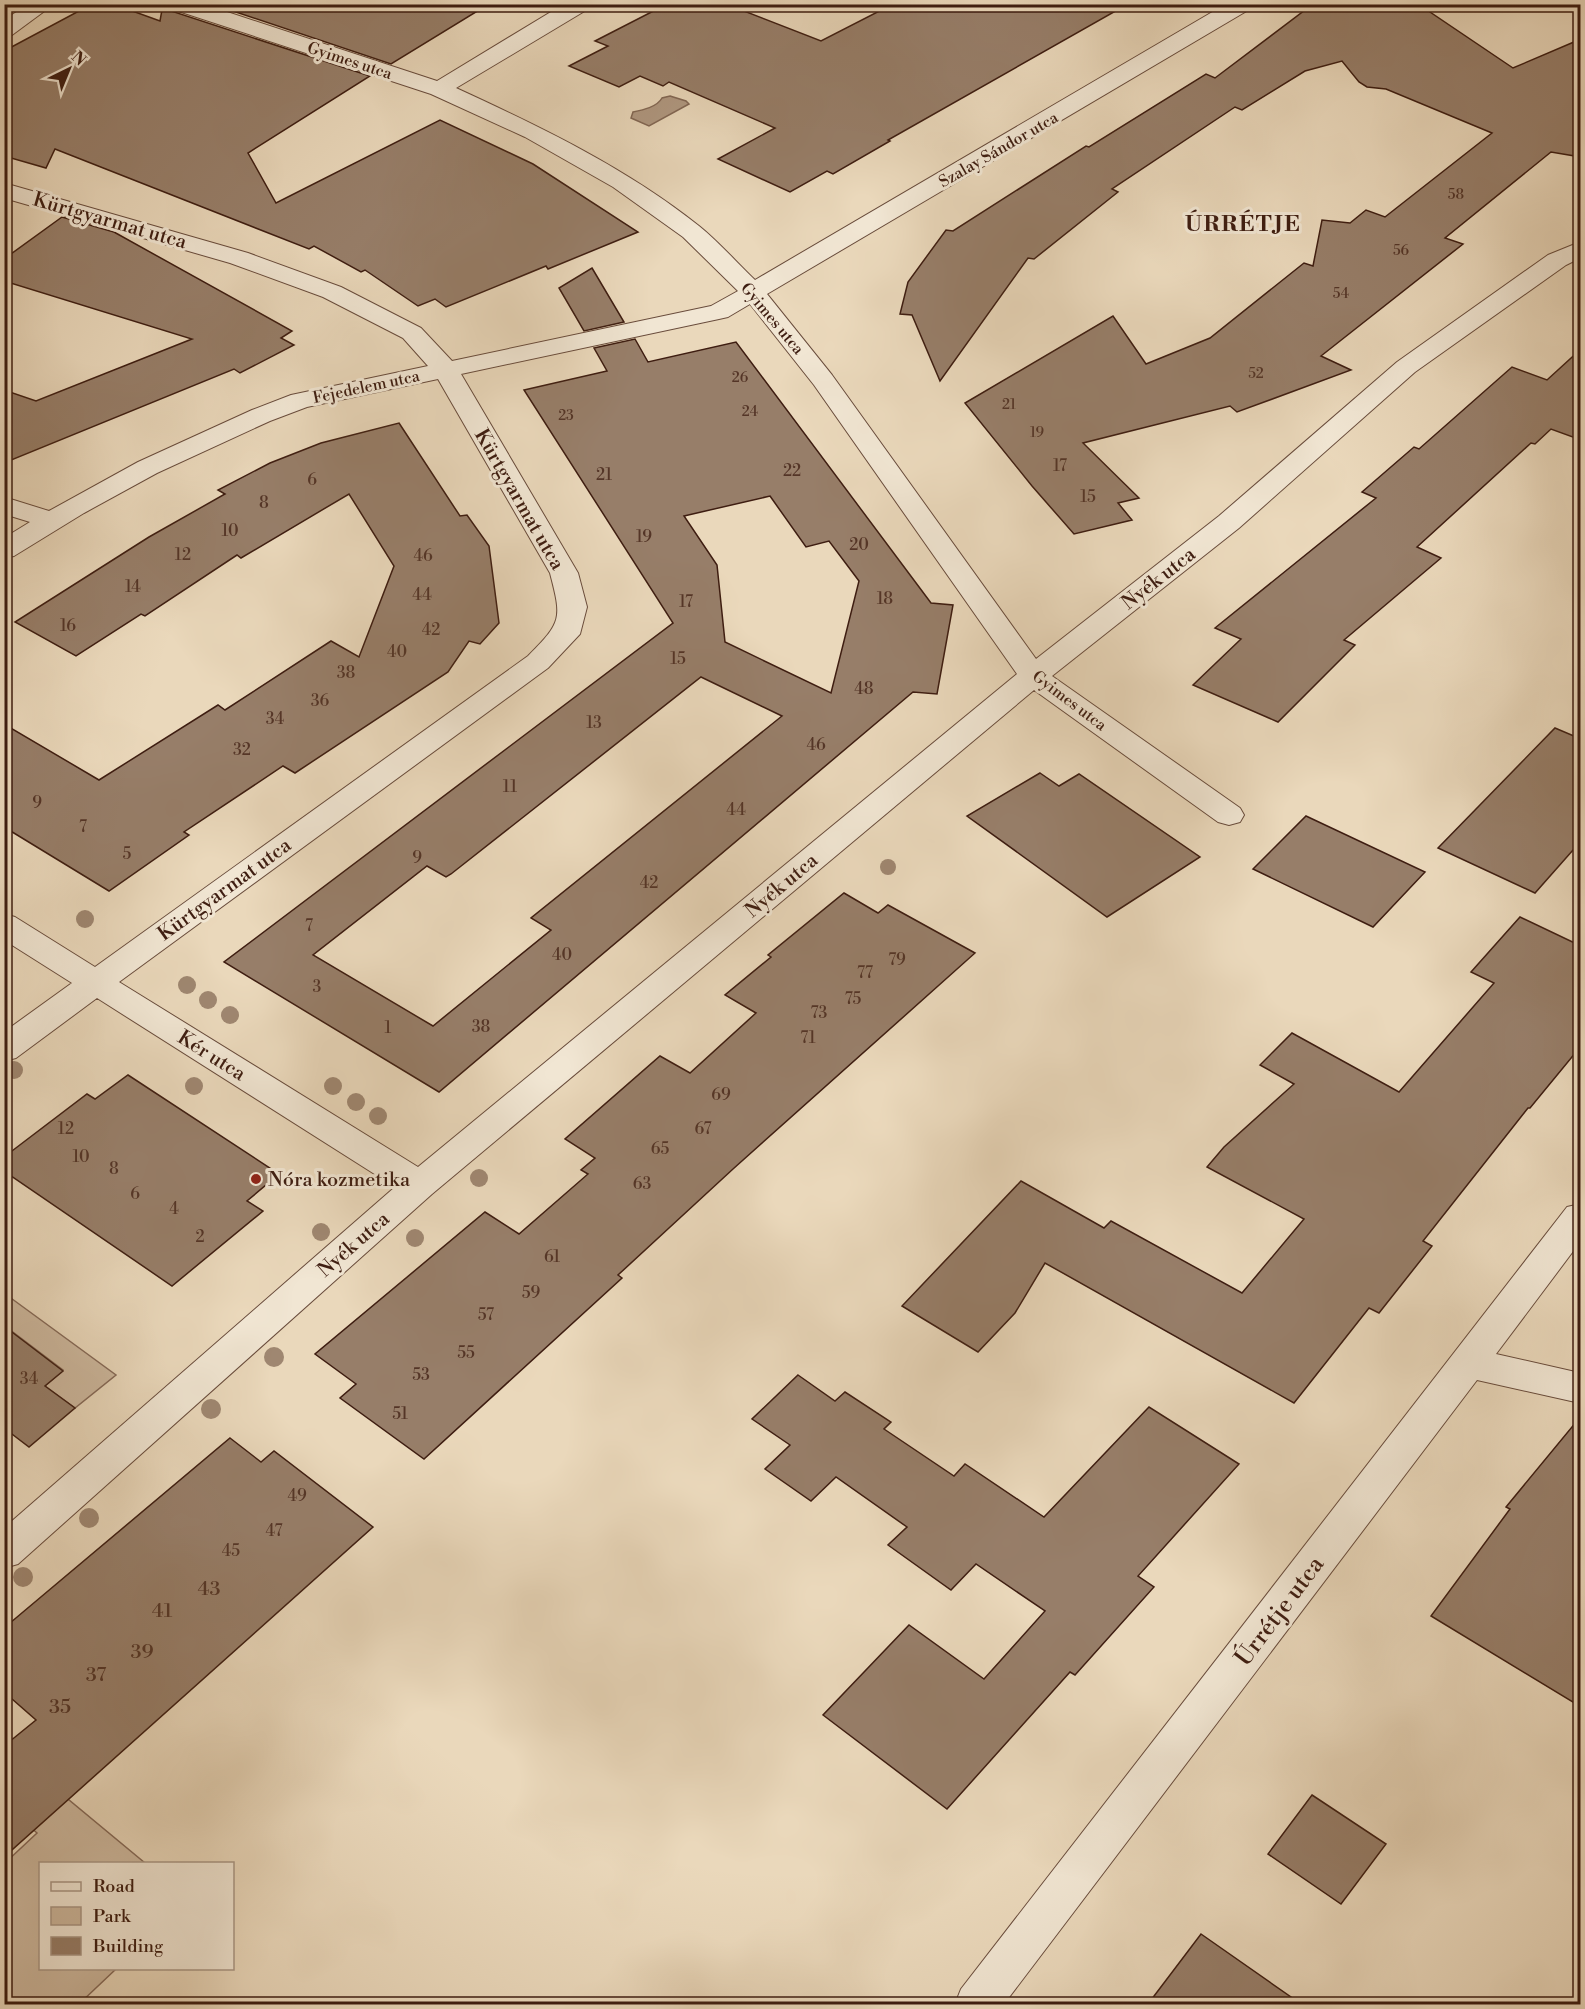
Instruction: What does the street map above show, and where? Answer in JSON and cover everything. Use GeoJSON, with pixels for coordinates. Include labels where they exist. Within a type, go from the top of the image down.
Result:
{"type":"FeatureCollection","features":[{"type":"Feature","properties":{"kind":"street"},"geometry":{"type":"LineString","coordinates":[[4,30],[44,4]]}},
{"type":"Feature","properties":{"kind":"street","name":"Gyimes utca"},"geometry":{"type":"LineString","coordinates":[[180,4],[439,89],[533,132],[621,182],[691,232],[753,292],[824,380],[1033,675],[1228,815]]}},
{"type":"Feature","properties":{"kind":"street"},"geometry":{"type":"LineString","coordinates":[[439,89],[580,4]]}},
{"type":"Feature","properties":{"kind":"street","name":"Szalay Sándor utca"},"geometry":{"type":"LineString","coordinates":[[753,292],[1242,4]]}},
{"type":"Feature","properties":{"kind":"street","name":"Kürtgyarmat utca"},"geometry":{"type":"LineString","coordinates":[[4,190],[239,258],[332,292],[412,333],[445,369],[564,573],[573,607],[566,634],[538,662],[4,1049]]}},
{"type":"Feature","properties":{"kind":"street","name":"Nyék utca"},"geometry":{"type":"LineString","coordinates":[[4,1552],[420,1185],[1033,675],[1229,522],[1406,367],[1557,260],[1581,249]]}},
{"type":"Feature","properties":{"kind":"street","name":"Fejedelem utca"},"geometry":{"type":"LineString","coordinates":[[4,550],[51,520],[182,450],[248,419],[300,401],[718,312],[753,292]]}},
{"type":"Feature","properties":{"kind":"street"},"geometry":{"type":"LineString","coordinates":[[4,505],[51,520]]}},
{"type":"Feature","properties":{"kind":"street","name":"Kér utca"},"geometry":{"type":"LineString","coordinates":[[4,925],[420,1185]]}},
{"type":"Feature","properties":{"kind":"street","name":"Úrrétje utca"},"geometry":{"type":"LineString","coordinates":[[977,2004],[1581,1217]]}},
{"type":"Feature","properties":{"kind":"street"},"geometry":{"type":"LineString","coordinates":[[1469,1363],[1581,1388]]}},
{"type":"Feature","properties":{"kind":"green space"},"geometry":{"type":"Polygon","coordinates":[[[4,1293],[116,1375],[75,1408],[45,1386],[63,1370],[5,1326],[4,1293]]]}},
{"type":"Feature","properties":{"kind":"green space"},"geometry":{"type":"Polygon","coordinates":[[[4,1746],[144,1862],[39,1862],[39,1970],[115,1970],[79,2004],[5,2004],[5,1863],[37,1833],[5,1805],[4,1746]]]}},
{"type":"Feature","properties":{"kind":"shaded area"},"geometry":{"type":"Polygon","coordinates":[[[670,96],[689,104],[649,126],[631,118],[633,112],[649,108],[662,98],[670,96]]]}},
{"type":"Feature","properties":{"kind":"building"},"geometry":{"type":"Polygon","coordinates":[[[92,4],[113,4],[160,21],[163,4],[168,4],[171,11],[370,76],[248,153],[276,203],[440,120],[533,164],[638,232],[548,269],[546,266],[446,307],[435,299],[418,306],[365,270],[361,272],[314,246],[309,249],[55,149],[46,168],[4,156],[4,51],[92,4]]]}},
{"type":"Feature","properties":{"kind":"building"},"geometry":{"type":"Polygon","coordinates":[[[212,4],[489,4],[391,64],[212,4]]]}},
{"type":"Feature","properties":{"kind":"building"},"geometry":{"type":"Polygon","coordinates":[[[667,4],[726,4],[821,41],[893,4],[1128,4],[888,140],[890,141],[833,174],[827,171],[790,192],[718,159],[775,128],[669,82],[663,86],[640,76],[619,87],[569,66],[608,46],[595,41],[667,4]]]}},
{"type":"Feature","properties":{"kind":"building"},"geometry":{"type":"Polygon","coordinates":[[[1313,4],[1418,4],[1513,68],[1581,39],[1581,157],[1551,152],[1445,238],[1463,244],[1321,356],[1351,370],[1237,412],[1230,406],[1083,443],[1139,498],[1118,503],[1132,520],[1074,534],[965,403],[1113,316],[1146,364],[1210,338],[1304,263],[1313,266],[1322,220],[1350,223],[1366,210],[1385,217],[1492,133],[1386,89],[1367,87],[1359,82],[1342,61],[1305,71],[1242,110],[1235,107],[1112,189],[1118,192],[1034,259],[1028,258],[940,381],[912,315],[900,314],[908,282],[946,230],[953,231],[1086,146],[1089,147],[1206,74],[1215,78],[1313,4]]]}},
{"type":"Feature","properties":{"kind":"building"},"geometry":{"type":"Polygon","coordinates":[[[62,217],[114,232],[292,331],[281,338],[294,345],[240,373],[234,369],[4,463],[4,390],[36,401],[192,339],[4,281],[4,259],[62,217]]]}},
{"type":"Feature","properties":{"kind":"building"},"geometry":{"type":"Polygon","coordinates":[[[592,268],[624,322],[584,331],[559,288],[592,268]]]}},
{"type":"Feature","properties":{"kind":"building"},"geometry":{"type":"Polygon","coordinates":[[[635,339],[648,362],[736,342],[931,603],[953,605],[937,694],[913,692],[439,1092],[224,962],[673,623],[524,390],[607,371],[594,348],[635,339]],[[770,496],[684,516],[717,565],[725,642],[831,693],[859,581],[829,541],[806,547],[770,496]],[[701,677],[451,874],[446,877],[427,866],[313,955],[433,1026],[551,930],[531,918],[782,716],[701,677]]]}},
{"type":"Feature","properties":{"kind":"building"},"geometry":{"type":"Polygon","coordinates":[[[1581,349],[1581,440],[1551,429],[1535,444],[1531,443],[1417,547],[1441,558],[1344,640],[1355,645],[1278,722],[1193,685],[1241,639],[1215,628],[1376,498],[1362,492],[1414,447],[1419,449],[1512,367],[1547,380],[1581,349]]]}},
{"type":"Feature","properties":{"kind":"building"},"geometry":{"type":"Polygon","coordinates":[[[399,423],[460,516],[467,515],[489,546],[499,623],[480,644],[469,641],[448,672],[295,773],[283,766],[184,832],[189,835],[109,891],[4,827],[4,724],[99,780],[218,705],[225,710],[331,641],[359,657],[394,566],[349,494],[241,558],[237,555],[145,616],[141,614],[76,656],[15,622],[149,537],[225,494],[218,490],[270,463],[321,443],[399,423]]]}},
{"type":"Feature","properties":{"kind":"building"},"geometry":{"type":"Polygon","coordinates":[[[1555,728],[1581,739],[1581,841],[1535,893],[1438,848],[1555,728]]]}},
{"type":"Feature","properties":{"kind":"building"},"geometry":{"type":"Polygon","coordinates":[[[1040,773],[1059,786],[1079,774],[1200,857],[1107,917],[967,816],[1040,773]]]}},
{"type":"Feature","properties":{"kind":"building"},"geometry":{"type":"Polygon","coordinates":[[[1306,816],[1425,872],[1373,927],[1253,869],[1306,816]]]}},
{"type":"Feature","properties":{"kind":"building"},"geometry":{"type":"Polygon","coordinates":[[[844,893],[878,913],[888,905],[975,953],[733,1169],[618,1275],[622,1278],[424,1459],[340,1398],[356,1384],[315,1354],[485,1212],[519,1234],[588,1174],[581,1170],[595,1158],[565,1139],[660,1056],[690,1073],[756,1013],[725,995],[771,957],[768,955],[844,893]]]}},
{"type":"Feature","properties":{"kind":"building"},"geometry":{"type":"Polygon","coordinates":[[[1520,917],[1581,946],[1581,1046],[1528,1108],[1423,1241],[1432,1246],[1379,1313],[1369,1308],[1294,1403],[1045,1263],[1015,1313],[978,1352],[902,1306],[1021,1181],[1104,1228],[1111,1221],[1242,1293],[1304,1219],[1207,1167],[1224,1147],[1294,1084],[1260,1065],[1292,1033],[1399,1092],[1494,983],[1471,972],[1520,917]]]}},
{"type":"Feature","properties":{"kind":"building"},"geometry":{"type":"Polygon","coordinates":[[[128,1075],[279,1174],[247,1201],[263,1211],[172,1286],[4,1171],[4,1157],[87,1094],[95,1099],[128,1075]]]}},
{"type":"Feature","properties":{"kind":"building"},"geometry":{"type":"Polygon","coordinates":[[[4,1326],[63,1371],[45,1386],[75,1408],[29,1447],[4,1428],[4,1326]]]}},
{"type":"Feature","properties":{"kind":"building"},"geometry":{"type":"Polygon","coordinates":[[[798,1375],[835,1401],[845,1392],[891,1422],[884,1429],[954,1476],[965,1464],[1044,1517],[1149,1407],[1239,1464],[1138,1576],[1154,1587],[1075,1675],[1070,1672],[947,1809],[823,1715],[909,1625],[984,1679],[1045,1611],[976,1564],[951,1590],[888,1545],[907,1527],[836,1477],[811,1501],[765,1469],[790,1445],[752,1419],[798,1375]]]}},
{"type":"Feature","properties":{"kind":"building"},"geometry":{"type":"Polygon","coordinates":[[[1581,1416],[1581,1707],[1431,1616],[1510,1509],[1506,1507],[1581,1416]]]}},
{"type":"Feature","properties":{"kind":"building"},"geometry":{"type":"Polygon","coordinates":[[[230,1438],[261,1462],[274,1451],[373,1527],[4,1857],[4,1746],[36,1720],[4,1692],[4,1628],[230,1438]]]}},
{"type":"Feature","properties":{"kind":"building"},"geometry":{"type":"Polygon","coordinates":[[[1312,1795],[1386,1844],[1341,1904],[1268,1854],[1312,1795]]]}},
{"type":"Feature","properties":{"kind":"building"},"geometry":{"type":"Polygon","coordinates":[[[1201,1934],[1301,2004],[1148,2004],[1201,1934]]]}},
{"type":"Feature","properties":{"kind":"place","name":"Nóra kozmetika"},"geometry":{"type":"Point","coordinates":[256,1179]}},
{"type":"Feature","properties":{"kind":"district","name":"ÚRRÉTJE"},"geometry":{"type":"Point","coordinates":[1243,223]}}]}
